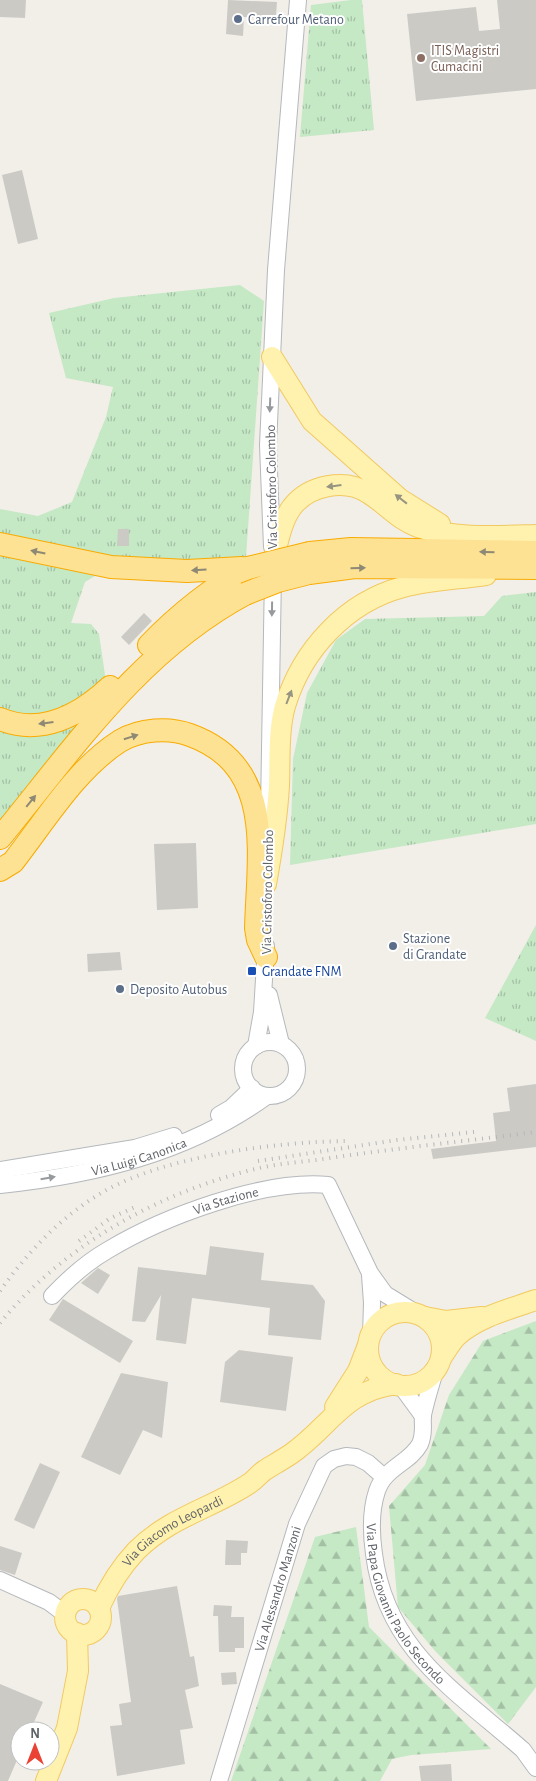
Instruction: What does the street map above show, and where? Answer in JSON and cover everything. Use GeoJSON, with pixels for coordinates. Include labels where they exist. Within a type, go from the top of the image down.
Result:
{"type":"FeatureCollection","features":[{"type":"Feature","properties":{"kind":"highway"},"geometry":{"type":"LineString","coordinates":[[0,544],[111,567],[187,571],[310,563],[355,567],[536,569]]}},
{"type":"Feature","properties":{"kind":"highway"},"geometry":{"type":"LineString","coordinates":[[0,838],[115,699],[161,651],[190,628],[245,594],[278,581],[310,563],[351,549],[536,552]]}},
{"type":"Feature","properties":{"kind":"highway"},"geometry":{"type":"LineString","coordinates":[[0,719],[35,725],[56,722],[74,716],[89,706],[179,615],[206,592],[248,568]]}},
{"type":"Feature","properties":{"kind":"highway"},"geometry":{"type":"LineString","coordinates":[[0,870],[105,731],[190,628]]}},
{"type":"Feature","properties":{"kind":"highway"},"geometry":{"type":"LineString","coordinates":[[0,870],[13,862],[95,761],[122,740],[150,731],[168,730],[184,732],[219,748],[241,772],[255,803],[259,849],[256,928],[266,966]]}},
{"type":"Feature","properties":{"kind":"main road"},"geometry":{"type":"LineString","coordinates":[[272,357],[312,421],[400,499],[424,516],[457,534]]}},
{"type":"Feature","properties":{"kind":"main road"},"geometry":{"type":"LineString","coordinates":[[273,561],[283,525],[292,508],[301,498],[315,490],[330,486],[344,485],[368,492],[391,512],[418,527],[457,534],[536,535]]}},
{"type":"Feature","properties":{"kind":"main road"},"geometry":{"type":"LineString","coordinates":[[266,884],[276,832],[285,707],[298,674],[331,628],[353,609],[376,597],[403,587],[536,569]]}},
{"type":"Feature","properties":{"kind":"main road","name":"Via Giacomo Leopardi"},"geometry":{"type":"LineString","coordinates":[[82,1634],[100,1624],[101,1619],[93,1604],[137,1551],[171,1523],[251,1483],[263,1472],[309,1440],[326,1421],[352,1399],[367,1391],[399,1385],[418,1384],[438,1364],[457,1336],[497,1314],[536,1300]]}},
{"type":"Feature","properties":{"kind":"main road","name":"Via Giacomo Leopardi"},"geometry":{"type":"LineString","coordinates":[[326,1421],[358,1371],[369,1340],[381,1321],[391,1314],[402,1312],[446,1321],[497,1314]]}},
{"type":"Feature","properties":{"kind":"main road"},"geometry":{"type":"LineString","coordinates":[[421,1315],[438,1331],[442,1344],[438,1364]]}},
{"type":"Feature","properties":{"kind":"main road"},"geometry":{"type":"LineString","coordinates":[[369,1340],[371,1363],[378,1373],[399,1385]]}},
{"type":"Feature","properties":{"kind":"main road"},"geometry":{"type":"LineString","coordinates":[[46,1781],[67,1728],[78,1671],[82,1634],[67,1624],[65,1614],[76,1600],[93,1604]]}},
{"type":"Feature","properties":{"kind":"street","name":"Via Cristoforo Colombo"},"geometry":{"type":"LineString","coordinates":[[256,1046],[262,1012],[266,966],[273,561],[268,445],[276,270],[298,0]]}},
{"type":"Feature","properties":{"kind":"street","name":"Via Cristoforo Colombo"},"geometry":{"type":"LineString","coordinates":[[266,966],[281,1044]]}},
{"type":"Feature","properties":{"kind":"street"},"geometry":{"type":"LineString","coordinates":[[267,1096],[252,1088],[244,1074],[244,1066],[250,1051],[256,1046],[264,1043],[281,1044]]}},
{"type":"Feature","properties":{"kind":"street","name":"Via Luigi Canonica"},"geometry":{"type":"LineString","coordinates":[[0,1185],[114,1166],[150,1156],[219,1127],[267,1096],[277,1095],[287,1090],[297,1075],[296,1061],[293,1054],[281,1044]]}},
{"type":"Feature","properties":{"kind":"street","name":"Via Luigi Canonica"},"geometry":{"type":"LineString","coordinates":[[0,1170],[135,1148],[186,1133],[231,1108],[252,1088]]}},
{"type":"Feature","properties":{"kind":"street","name":"Via Stazione"},"geometry":{"type":"LineString","coordinates":[[52,1296],[68,1279],[101,1254],[159,1225],[216,1203],[297,1184],[328,1185],[370,1272],[385,1294],[421,1315]]}},
{"type":"Feature","properties":{"kind":"street","name":"Via Stazione"},"geometry":{"type":"LineString","coordinates":[[369,1340],[372,1303],[370,1272]]}},
{"type":"Feature","properties":{"kind":"street","name":"Via Papa Giovanni Paolo Secondo"},"geometry":{"type":"LineString","coordinates":[[438,1364],[423,1416],[424,1431],[419,1445],[384,1477],[377,1489],[372,1511],[372,1538],[381,1590],[390,1614],[404,1639],[423,1663],[523,1750],[536,1768]]}},
{"type":"Feature","properties":{"kind":"street"},"geometry":{"type":"LineString","coordinates":[[399,1385],[423,1416]]}},
{"type":"Feature","properties":{"kind":"street","name":"Via Alessandro Manzoni"},"geometry":{"type":"LineString","coordinates":[[219,1781],[297,1524],[320,1472],[324,1466],[334,1459],[346,1456],[368,1463],[384,1477]]}},
{"type":"Feature","properties":{"kind":"street"},"geometry":{"type":"LineString","coordinates":[[0,1580],[49,1602],[65,1614]]}},
{"type":"Feature","properties":{"kind":"green space"},"geometry":{"type":"Polygon","coordinates":[[[362,0],[374,130],[300,137],[311,5],[362,0]]]}},
{"type":"Feature","properties":{"kind":"green space"},"geometry":{"type":"Polygon","coordinates":[[[240,285],[264,301],[246,557],[175,560],[123,559],[85,582],[71,623],[91,624],[99,634],[105,675],[88,720],[0,831],[0,509],[38,516],[72,502],[106,417],[113,387],[66,378],[49,313],[114,298],[240,285]]]}},
{"type":"Feature","properties":{"kind":"green space"},"geometry":{"type":"Polygon","coordinates":[[[536,592],[536,824],[290,865],[293,759],[307,693],[336,640],[365,619],[484,616],[502,596],[536,592]]]}},
{"type":"Feature","properties":{"kind":"green space"},"geometry":{"type":"Polygon","coordinates":[[[536,925],[536,1041],[485,1018],[536,925]]]}},
{"type":"Feature","properties":{"kind":"green space"},"geometry":{"type":"Polygon","coordinates":[[[536,1321],[536,1687],[508,1724],[436,1652],[398,1607],[389,1506],[425,1465],[449,1395],[483,1341],[536,1321]]]}},
{"type":"Feature","properties":{"kind":"green space"},"geometry":{"type":"Polygon","coordinates":[[[356,1527],[369,1627],[491,1749],[411,1755],[392,1759],[380,1781],[231,1781],[315,1537],[356,1527]]]}},
{"type":"Feature","properties":{"kind":"building"},"geometry":{"type":"Polygon","coordinates":[[[0,0],[26,0],[25,18],[0,17],[0,0]]]}},
{"type":"Feature","properties":{"kind":"building"},"geometry":{"type":"Polygon","coordinates":[[[228,0],[277,2],[276,15],[269,15],[269,18],[244,17],[243,36],[226,34],[228,0]]]}},
{"type":"Feature","properties":{"kind":"building","name":"ITIS Magistri Cumacini"},"geometry":{"type":"Polygon","coordinates":[[[497,0],[536,0],[536,89],[416,101],[407,14],[476,7],[479,31],[500,29],[497,0]]]}},
{"type":"Feature","properties":{"kind":"building"},"geometry":{"type":"Polygon","coordinates":[[[22,170],[38,239],[18,244],[2,175],[22,170]]]}},
{"type":"Feature","properties":{"kind":"building"},"geometry":{"type":"Polygon","coordinates":[[[118,529],[129,529],[129,546],[117,546],[118,529]]]}},
{"type":"Feature","properties":{"kind":"building"},"geometry":{"type":"Polygon","coordinates":[[[144,613],[152,621],[129,645],[121,637],[144,613]]]}},
{"type":"Feature","properties":{"kind":"building"},"geometry":{"type":"Polygon","coordinates":[[[196,843],[198,908],[157,910],[154,844],[196,843]]]}},
{"type":"Feature","properties":{"kind":"building"},"geometry":{"type":"Polygon","coordinates":[[[120,952],[122,970],[88,972],[87,954],[120,952]]]}},
{"type":"Feature","properties":{"kind":"building"},"geometry":{"type":"Polygon","coordinates":[[[536,1084],[536,1147],[433,1159],[431,1149],[496,1141],[493,1113],[510,1111],[507,1088],[536,1084]]]}},
{"type":"Feature","properties":{"kind":"building"},"geometry":{"type":"Polygon","coordinates":[[[210,1246],[264,1253],[261,1280],[313,1285],[325,1301],[321,1340],[268,1335],[270,1308],[192,1298],[186,1344],[156,1340],[161,1295],[145,1322],[132,1321],[138,1267],[206,1275],[210,1246]]]}},
{"type":"Feature","properties":{"kind":"building"},"geometry":{"type":"Polygon","coordinates":[[[98,1268],[110,1275],[98,1294],[81,1283],[98,1268]]]}},
{"type":"Feature","properties":{"kind":"building"},"geometry":{"type":"Polygon","coordinates":[[[63,1299],[133,1341],[120,1363],[49,1320],[63,1299]]]}},
{"type":"Feature","properties":{"kind":"building"},"geometry":{"type":"Polygon","coordinates":[[[239,1350],[293,1357],[286,1411],[220,1402],[225,1362],[239,1350]]]}},
{"type":"Feature","properties":{"kind":"building"},"geometry":{"type":"Polygon","coordinates":[[[121,1373],[168,1382],[162,1438],[143,1430],[120,1475],[81,1457],[121,1373]]]}},
{"type":"Feature","properties":{"kind":"building"},"geometry":{"type":"Polygon","coordinates":[[[40,1463],[60,1472],[34,1529],[14,1520],[40,1463]]]}},
{"type":"Feature","properties":{"kind":"building"},"geometry":{"type":"Polygon","coordinates":[[[226,1540],[248,1541],[247,1553],[241,1553],[241,1565],[225,1565],[226,1540]]]}},
{"type":"Feature","properties":{"kind":"building"},"geometry":{"type":"Polygon","coordinates":[[[0,1546],[22,1553],[15,1575],[0,1570],[0,1546]]]}},
{"type":"Feature","properties":{"kind":"building"},"geometry":{"type":"Polygon","coordinates":[[[177,1586],[190,1657],[194,1656],[199,1686],[185,1690],[193,1728],[180,1730],[185,1764],[117,1776],[110,1726],[122,1725],[119,1704],[131,1702],[117,1599],[118,1596],[177,1586]]]}},
{"type":"Feature","properties":{"kind":"building"},"geometry":{"type":"Polygon","coordinates":[[[214,1605],[232,1606],[231,1617],[244,1617],[244,1648],[235,1648],[235,1652],[219,1652],[218,1616],[213,1616],[214,1605]]]}},
{"type":"Feature","properties":{"kind":"building"},"geometry":{"type":"Polygon","coordinates":[[[236,1672],[237,1684],[222,1685],[221,1673],[236,1672]]]}},
{"type":"Feature","properties":{"kind":"building"},"geometry":{"type":"Polygon","coordinates":[[[0,1684],[43,1702],[34,1721],[10,1721],[10,1771],[12,1771],[8,1781],[0,1781],[0,1684]]]}},
{"type":"Feature","properties":{"kind":"building"},"geometry":{"type":"Polygon","coordinates":[[[451,1764],[452,1781],[421,1781],[419,1766],[451,1764]]]}},
{"type":"Feature","properties":{"kind":"railway"},"geometry":{"type":"LineString","coordinates":[[258,1161],[397,1140],[474,1132]]}},
{"type":"Feature","properties":{"kind":"railway"},"geometry":{"type":"LineString","coordinates":[[0,1323],[25,1295],[53,1269],[83,1246],[149,1208],[183,1192],[219,1179],[273,1165],[536,1132]]}},
{"type":"Feature","properties":{"kind":"railway"},"geometry":{"type":"LineString","coordinates":[[0,1291],[34,1249],[59,1224],[87,1202],[128,1180],[157,1169],[221,1153],[287,1144],[346,1141]]}},
{"type":"Feature","properties":{"kind":"railway"},"geometry":{"type":"LineString","coordinates":[[79,1241],[109,1219],[137,1206]]}},
{"type":"Feature","properties":{"kind":"place","name":"Carrefour Metano"},"geometry":{"type":"Point","coordinates":[238,19]}},
{"type":"Feature","properties":{"kind":"place","name":"ITIS Magistri Cumacini"},"geometry":{"type":"Point","coordinates":[421,58]}},
{"type":"Feature","properties":{"kind":"place","name":"Stazione di Grandate"},"geometry":{"type":"Point","coordinates":[393,946]}},
{"type":"Feature","properties":{"kind":"place","name":"Grandate FNM"},"geometry":{"type":"Point","coordinates":[252,971]}},
{"type":"Feature","properties":{"kind":"place","name":"Deposito Autobus"},"geometry":{"type":"Point","coordinates":[120,989]}}]}
